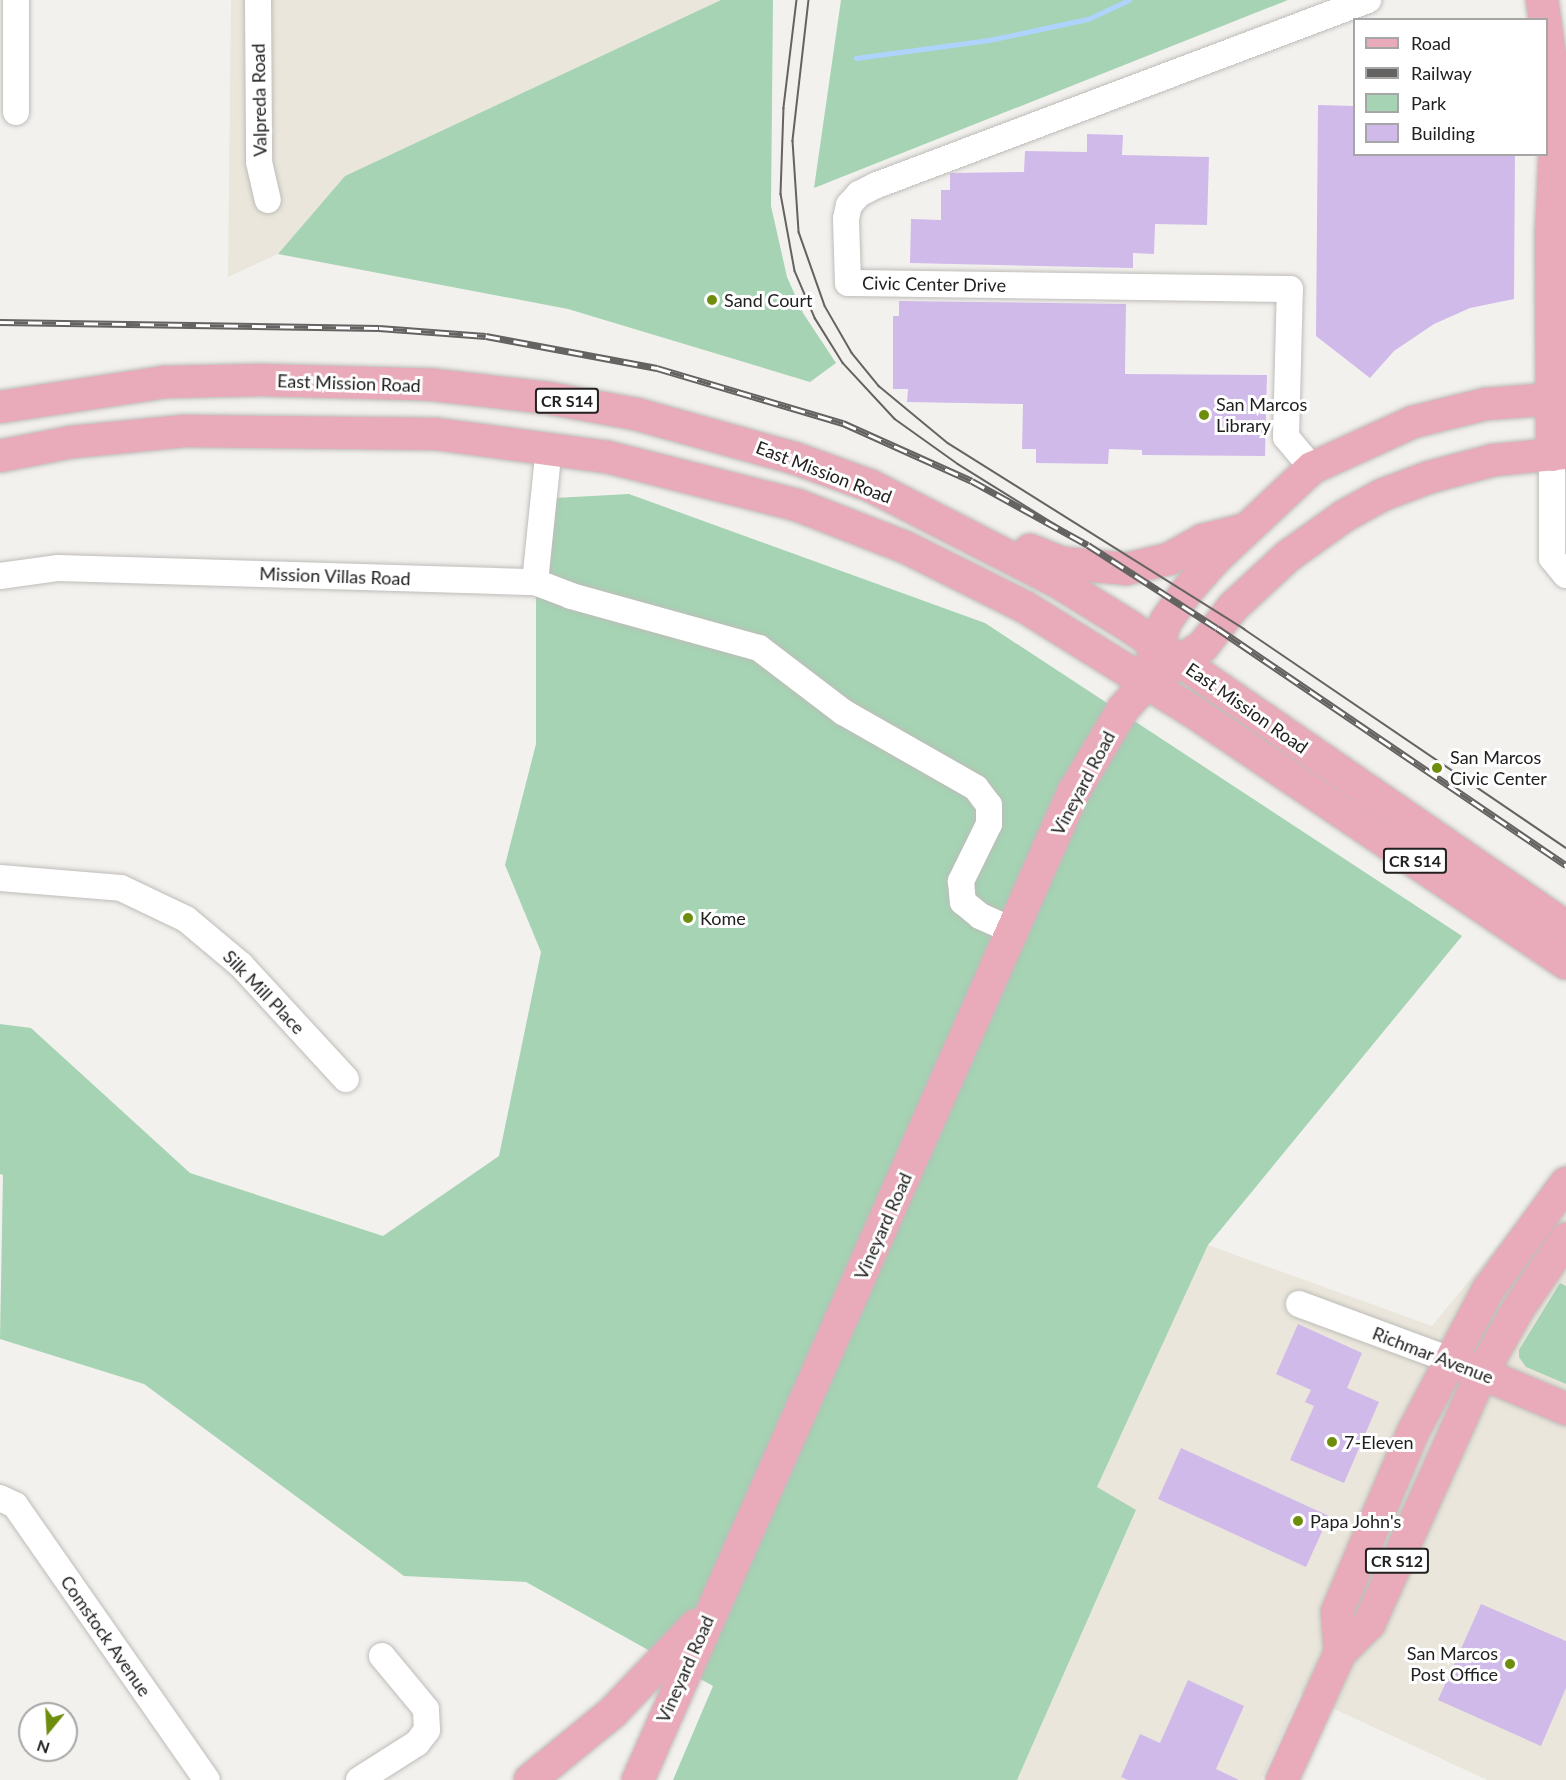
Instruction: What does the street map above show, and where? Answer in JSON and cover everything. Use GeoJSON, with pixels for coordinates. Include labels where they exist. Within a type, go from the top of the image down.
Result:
{"type":"FeatureCollection","features":[{"type":"Feature","properties":{"kind":"main road"},"geometry":{"type":"LineString","coordinates":[[1542,0],[1545,18]]}},
{"type":"Feature","properties":{"kind":"main road"},"geometry":{"type":"LineString","coordinates":[[1147,682],[1181,663],[1203,646],[1233,607],[1288,556],[1344,516],[1382,495],[1430,477],[1494,460],[1559,454],[1559,399],[1551,236],[1557,103],[1548,41]]}},
{"type":"Feature","properties":{"kind":"main road","name":"East Mission Road"},"geometry":{"type":"LineString","coordinates":[[0,407],[166,382],[260,380],[434,385],[548,398],[636,414],[742,441],[871,486],[1058,582],[1155,644],[1566,927]]}},
{"type":"Feature","properties":{"kind":"main road"},"geometry":{"type":"LineString","coordinates":[[1147,682],[1155,644],[1186,592],[1247,529],[1312,468],[1413,422],[1486,404],[1559,399]]}},
{"type":"Feature","properties":{"kind":"main road","name":"East Mission Road"},"geometry":{"type":"LineString","coordinates":[[0,456],[126,435],[243,429],[436,434],[549,447],[663,470],[797,505],[852,525],[1025,607],[1147,682],[1566,963]]}},
{"type":"Feature","properties":{"kind":"main road"},"geometry":{"type":"LineString","coordinates":[[871,486],[989,528],[1034,552],[1087,567],[1126,569],[1160,561],[1203,540],[1247,529]]}},
{"type":"Feature","properties":{"kind":"main road","name":"Vineyard Road"},"geometry":{"type":"LineString","coordinates":[[638,1780],[1073,793],[1123,709],[1147,682]]}},
{"type":"Feature","properties":{"kind":"main road","name":"CR S12"},"geometry":{"type":"LineString","coordinates":[[1340,1653],[1337,1612],[1413,1432],[1450,1360],[1494,1283],[1566,1183]]}},
{"type":"Feature","properties":{"kind":"main road","name":"CR S12"},"geometry":{"type":"LineString","coordinates":[[1282,1780],[1340,1653],[1369,1624],[1482,1372],[1518,1309],[1566,1239]]}},
{"type":"Feature","properties":{"kind":"main road","name":"Richmar Avenue"},"geometry":{"type":"LineString","coordinates":[[1450,1360],[1566,1409]]}},
{"type":"Feature","properties":{"kind":"main road"},"geometry":{"type":"LineString","coordinates":[[530,1780],[613,1712],[713,1607]]}},
{"type":"Feature","properties":{"kind":"street"},"geometry":{"type":"LineString","coordinates":[[16,0],[16,112]]}},
{"type":"Feature","properties":{"kind":"street","name":"Valpreda Road"},"geometry":{"type":"LineString","coordinates":[[258,0],[259,162],[268,200]]}},
{"type":"Feature","properties":{"kind":"street","name":"Civic Center Drive"},"geometry":{"type":"LineString","coordinates":[[1312,468],[1286,438],[1290,289],[848,283],[846,219],[849,205],[859,194],[877,185],[1368,0]]}},
{"type":"Feature","properties":{"kind":"street"},"geometry":{"type":"LineString","coordinates":[[549,447],[536,582],[571,596],[759,648],[843,712],[976,788],[989,805],[989,824],[961,881],[963,902],[980,916],[1013,931]]}},
{"type":"Feature","properties":{"kind":"street"},"geometry":{"type":"LineString","coordinates":[[1559,454],[1552,558],[1566,575]]}},
{"type":"Feature","properties":{"kind":"street","name":"Mission Villas Road"},"geometry":{"type":"LineString","coordinates":[[0,576],[58,568],[536,582]]}},
{"type":"Feature","properties":{"kind":"street","name":"Silk Mill Place"},"geometry":{"type":"LineString","coordinates":[[0,878],[121,888],[186,919],[241,964],[346,1079]]}},
{"type":"Feature","properties":{"kind":"street","name":"Richmar Avenue"},"geometry":{"type":"LineString","coordinates":[[1299,1304],[1450,1360]]}},
{"type":"Feature","properties":{"kind":"street","name":"Comstock Avenue"},"geometry":{"type":"LineString","coordinates":[[0,1498],[15,1505],[207,1780]]}},
{"type":"Feature","properties":{"kind":"street"},"geometry":{"type":"LineString","coordinates":[[359,1780],[417,1743],[427,1730],[426,1709],[382,1656]]}},
{"type":"Feature","properties":{"kind":"shaded area"},"geometry":{"type":"Polygon","coordinates":[[[231,0],[721,0],[345,176],[278,254],[228,277],[231,0]]]}},
{"type":"Feature","properties":{"kind":"shaded area"},"geometry":{"type":"Polygon","coordinates":[[[1566,1162],[1566,1780],[1487,1780],[1300,1693],[1261,1780],[1017,1780],[1136,1511],[1097,1487],[1208,1245],[1432,1326],[1566,1162]]]}},
{"type":"Feature","properties":{"kind":"green space"},"geometry":{"type":"Polygon","coordinates":[[[721,0],[773,0],[771,206],[787,277],[803,313],[836,363],[810,382],[568,309],[278,254],[345,176],[721,0]]]}},
{"type":"Feature","properties":{"kind":"green space"},"geometry":{"type":"Polygon","coordinates":[[[841,0],[1288,0],[814,188],[841,0]]]}},
{"type":"Feature","properties":{"kind":"green space"},"geometry":{"type":"Polygon","coordinates":[[[629,494],[985,623],[1462,936],[1208,1245],[1097,1487],[1136,1510],[1017,1780],[673,1780],[713,1686],[526,1582],[404,1576],[144,1384],[0,1339],[3,1175],[0,1174],[0,1024],[31,1028],[190,1173],[383,1236],[499,1156],[541,952],[505,865],[536,744],[536,499],[629,494]]]}},
{"type":"Feature","properties":{"kind":"green space"},"geometry":{"type":"Polygon","coordinates":[[[1560,1283],[1566,1286],[1566,1384],[1526,1367],[1519,1357],[1519,1350],[1560,1283]]]}},
{"type":"Feature","properties":{"kind":"building"},"geometry":{"type":"Polygon","coordinates":[[[1318,105],[1353,106],[1353,156],[1515,156],[1514,299],[1470,308],[1434,324],[1394,351],[1370,378],[1316,336],[1318,105]]]}},
{"type":"Feature","properties":{"kind":"building"},"geometry":{"type":"Polygon","coordinates":[[[1087,134],[1123,135],[1122,155],[1209,157],[1207,225],[1155,224],[1154,254],[1133,253],[1133,268],[910,263],[911,219],[941,220],[941,190],[950,190],[950,173],[1024,172],[1025,151],[1087,152],[1087,134]]]}},
{"type":"Feature","properties":{"kind":"building"},"geometry":{"type":"Polygon","coordinates":[[[899,301],[1126,304],[1125,374],[1267,375],[1265,456],[1142,455],[1142,450],[1109,449],[1108,464],[1036,463],[1036,449],[1022,449],[1023,404],[907,402],[908,389],[893,389],[893,316],[899,316],[899,301]]]}},
{"type":"Feature","properties":{"kind":"building"},"geometry":{"type":"Polygon","coordinates":[[[1298,1324],[1362,1353],[1347,1388],[1379,1402],[1344,1483],[1290,1460],[1314,1406],[1305,1402],[1311,1390],[1276,1374],[1298,1324]]]}},
{"type":"Feature","properties":{"kind":"building"},"geometry":{"type":"Polygon","coordinates":[[[1181,1448],[1329,1516],[1306,1567],[1158,1499],[1181,1448]]]}},
{"type":"Feature","properties":{"kind":"building","name":"San Marcos Post Office"},"geometry":{"type":"Polygon","coordinates":[[[1481,1604],[1566,1641],[1566,1688],[1541,1746],[1438,1700],[1481,1604]]]}},
{"type":"Feature","properties":{"kind":"building"},"geometry":{"type":"Polygon","coordinates":[[[1188,1680],[1244,1706],[1216,1769],[1239,1780],[1128,1780],[1121,1777],[1140,1734],[1160,1743],[1188,1680]]]}},
{"type":"Feature","properties":{"kind":"waterway"},"geometry":{"type":"LineString","coordinates":[[856,58],[989,40],[1088,19],[1129,0]]}},
{"type":"Feature","properties":{"kind":"tram line"},"geometry":{"type":"LineString","coordinates":[[797,0],[784,108],[781,194],[795,271],[815,318],[843,363],[895,419],[958,464],[1088,545]]}},
{"type":"Feature","properties":{"kind":"tram line"},"geometry":{"type":"LineString","coordinates":[[809,0],[793,141],[799,232],[825,306],[852,353],[879,386],[948,443],[1244,629],[1566,848]]}},
{"type":"Feature","properties":{"kind":"railway"},"geometry":{"type":"LineString","coordinates":[[0,322],[379,328],[486,336],[657,368],[843,423],[972,481],[1088,545],[1217,628],[1566,865]]}},
{"type":"Feature","properties":{"kind":"place","name":"Sand Court"},"geometry":{"type":"Point","coordinates":[712,300]}},
{"type":"Feature","properties":{"kind":"place","name":"San Marcos Library"},"geometry":{"type":"Point","coordinates":[1204,415]}},
{"type":"Feature","properties":{"kind":"place","name":"San Marcos Civic Center"},"geometry":{"type":"Point","coordinates":[1437,768]}},
{"type":"Feature","properties":{"kind":"place","name":"Kome"},"geometry":{"type":"Point","coordinates":[688,918]}},
{"type":"Feature","properties":{"kind":"place","name":"7-Eleven"},"geometry":{"type":"Point","coordinates":[1332,1442]}},
{"type":"Feature","properties":{"kind":"place","name":"Papa John's"},"geometry":{"type":"Point","coordinates":[1298,1521]}},
{"type":"Feature","properties":{"kind":"place","name":"San Marcos Post Office"},"geometry":{"type":"Point","coordinates":[1510,1664]}}]}
